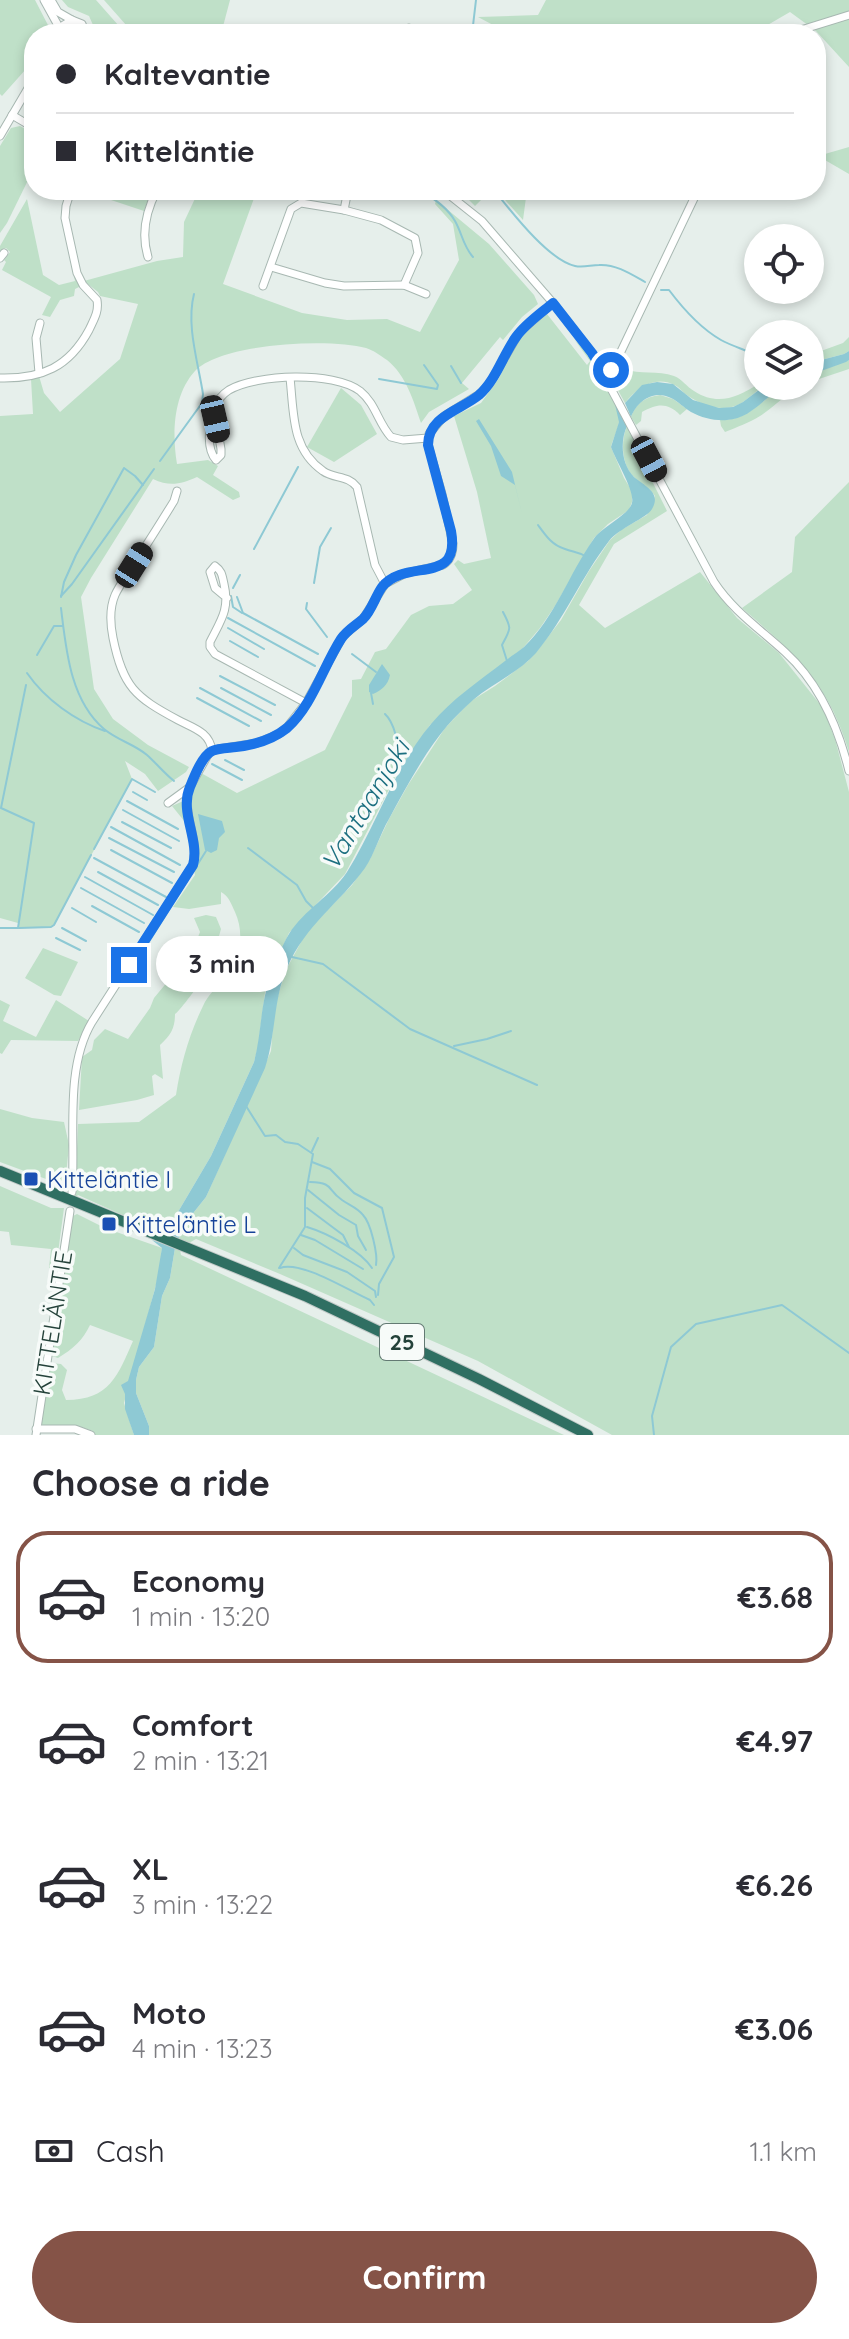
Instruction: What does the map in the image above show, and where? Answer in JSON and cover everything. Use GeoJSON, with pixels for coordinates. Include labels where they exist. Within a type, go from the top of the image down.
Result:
{"type":"FeatureCollection","features":[{"type":"Feature","properties":{"kind":"highway","name":"25"},"geometry":{"type":"LineString","coordinates":[[0,1171],[305,1296],[588,1435]]}},
{"type":"Feature","properties":{"kind":"street"},"geometry":{"type":"LineString","coordinates":[[44,0],[56,24]]}},
{"type":"Feature","properties":{"kind":"street"},"geometry":{"type":"LineString","coordinates":[[51,0],[58,12],[82,24]]}},
{"type":"Feature","properties":{"kind":"street"},"geometry":{"type":"LineString","coordinates":[[820,24],[849,15]]}},
{"type":"Feature","properties":{"kind":"street"},"geometry":{"type":"LineString","coordinates":[[64,24],[72,20]]}},
{"type":"Feature","properties":{"kind":"street"},"geometry":{"type":"LineString","coordinates":[[0,136],[24,95]]}},
{"type":"Feature","properties":{"kind":"street"},"geometry":{"type":"LineString","coordinates":[[12,115],[24,122]]}},
{"type":"Feature","properties":{"kind":"street"},"geometry":{"type":"LineString","coordinates":[[0,378],[27,377],[59,365],[74,353],[98,309],[97,300],[77,273],[66,228],[68,200]]}},
{"type":"Feature","properties":{"kind":"street"},"geometry":{"type":"LineString","coordinates":[[148,257],[145,229],[153,200]]}},
{"type":"Feature","properties":{"kind":"street"},"geometry":{"type":"LineString","coordinates":[[344,210],[346,200]]}},
{"type":"Feature","properties":{"kind":"street"},"geometry":{"type":"LineString","coordinates":[[456,200],[482,221],[592,353],[708,571],[738,613],[793,660],[815,688],[834,725],[849,771]]}},
{"type":"Feature","properties":{"kind":"street"},"geometry":{"type":"LineString","coordinates":[[605,374],[615,364],[693,200]]}},
{"type":"Feature","properties":{"kind":"street"},"geometry":{"type":"LineString","coordinates":[[263,286],[291,209],[301,203],[381,220],[415,238],[418,253],[404,285]]}},
{"type":"Feature","properties":{"kind":"street"},"geometry":{"type":"LineString","coordinates":[[271,267],[334,285],[404,285],[426,294]]}},
{"type":"Feature","properties":{"kind":"street"},"geometry":{"type":"LineString","coordinates":[[72,1192],[77,1055],[83,1037],[193,865],[195,856],[187,803],[190,787],[205,757],[212,751],[257,743],[279,734],[306,703],[342,637],[363,619],[385,584],[406,573],[443,565],[453,552],[451,531],[428,438],[430,430],[444,416],[481,393],[519,333],[553,303]]}},
{"type":"Feature","properties":{"kind":"street"},"geometry":{"type":"LineString","coordinates":[[39,373],[36,338],[40,323]]}},
{"type":"Feature","properties":{"kind":"street"},"geometry":{"type":"LineString","coordinates":[[214,409],[221,449],[221,455],[216,460],[210,453],[209,437],[214,409],[222,395],[253,383],[290,378],[310,376],[343,381],[372,403],[391,437],[403,440],[428,438]]}},
{"type":"Feature","properties":{"kind":"street"},"geometry":{"type":"LineString","coordinates":[[290,378],[302,451],[321,471],[350,479],[357,487],[375,565],[385,584]]}},
{"type":"Feature","properties":{"kind":"street"},"geometry":{"type":"LineString","coordinates":[[177,491],[174,501],[116,594],[111,615],[112,631],[119,663],[136,693],[159,710],[206,735],[212,751]]}},
{"type":"Feature","properties":{"kind":"street"},"geometry":{"type":"LineString","coordinates":[[227,598],[227,607],[210,642],[215,654],[306,703]]}},
{"type":"Feature","properties":{"kind":"street"},"geometry":{"type":"LineString","coordinates":[[168,803],[190,787]]}},
{"type":"Feature","properties":{"kind":"street","name":"KITTELÄNTIE"},"geometry":{"type":"LineString","coordinates":[[36,1432],[70,1211]]}},
{"type":"Feature","properties":{"kind":"street"},"geometry":{"type":"LineString","coordinates":[[36,1432],[75,1429],[91,1435]]}},
{"type":"Feature","properties":{"kind":"green space"},"geometry":{"type":"Polygon","coordinates":[[[0,0],[35,0],[47,24],[24,24],[24,71],[2,96],[0,0]]]}},
{"type":"Feature","properties":{"kind":"green space"},"geometry":{"type":"Polygon","coordinates":[[[62,0],[96,0],[117,24],[93,24],[89,16],[68,7],[62,0]]]}},
{"type":"Feature","properties":{"kind":"green space"},"geometry":{"type":"Polygon","coordinates":[[[104,0],[230,0],[224,24],[125,24],[104,0]]]}},
{"type":"Feature","properties":{"kind":"green space"},"geometry":{"type":"Polygon","coordinates":[[[546,0],[849,0],[849,67],[826,42],[826,24],[806,24],[790,12],[769,24],[491,24],[478,17],[538,15],[546,0]]]}},
{"type":"Feature","properties":{"kind":"green space"},"geometry":{"type":"Polygon","coordinates":[[[11,128],[24,128],[24,188],[0,233],[0,146],[11,128]]]}},
{"type":"Feature","properties":{"kind":"green space"},"geometry":{"type":"Polygon","coordinates":[[[849,147],[849,174],[826,161],[826,154],[849,147]]]}},
{"type":"Feature","properties":{"kind":"green space"},"geometry":{"type":"Polygon","coordinates":[[[27,200],[43,275],[59,285],[75,281],[76,276],[81,286],[75,289],[74,296],[60,300],[50,317],[42,315],[51,297],[2,270],[10,252],[6,248],[0,251],[27,200]]]}},
{"type":"Feature","properties":{"kind":"green space"},"geometry":{"type":"Polygon","coordinates":[[[111,200],[148,200],[144,211],[111,200]]]}},
{"type":"Feature","properties":{"kind":"green space"},"geometry":{"type":"Polygon","coordinates":[[[194,200],[253,200],[223,284],[302,313],[347,320],[387,319],[420,332],[459,260],[453,224],[435,204],[436,200],[489,244],[534,295],[538,304],[522,317],[503,340],[500,337],[462,383],[469,389],[429,412],[421,423],[408,389],[394,366],[366,348],[328,343],[277,345],[228,354],[195,371],[178,403],[177,464],[208,460],[218,466],[213,475],[239,492],[240,497],[233,500],[197,477],[175,484],[153,479],[81,597],[94,689],[113,719],[148,745],[189,767],[158,791],[145,774],[125,761],[132,779],[54,925],[18,928],[18,923],[0,918],[0,416],[33,414],[31,379],[39,376],[44,393],[60,412],[120,359],[138,304],[100,296],[84,281],[183,257],[184,222],[194,200]]]}},
{"type":"Feature","properties":{"kind":"green space"},"geometry":{"type":"Polygon","coordinates":[[[505,200],[526,200],[523,220],[505,200]]]}},
{"type":"Feature","properties":{"kind":"green space"},"geometry":{"type":"Polygon","coordinates":[[[547,314],[587,365],[590,361],[574,339],[588,355],[613,396],[619,420],[611,447],[632,491],[629,510],[594,538],[555,606],[523,648],[430,725],[397,774],[345,874],[289,933],[265,993],[254,1062],[211,1156],[165,1234],[78,1195],[75,1198],[78,1124],[139,1122],[176,1095],[186,1049],[198,1017],[208,998],[231,969],[238,953],[238,920],[230,900],[224,894],[221,892],[221,904],[189,909],[173,907],[195,875],[185,822],[172,806],[190,798],[201,773],[237,793],[325,750],[352,696],[352,680],[361,679],[375,652],[386,649],[411,615],[429,606],[453,604],[472,590],[454,564],[458,560],[464,564],[491,558],[477,492],[454,416],[481,403],[499,378],[521,337],[547,314]]]}},
{"type":"Feature","properties":{"kind":"green space"},"geometry":{"type":"Polygon","coordinates":[[[849,337],[849,351],[824,359],[824,350],[843,343],[849,337]]]}},
{"type":"Feature","properties":{"kind":"green space"},"geometry":{"type":"Polygon","coordinates":[[[849,360],[849,369],[824,377],[824,369],[849,360]]]}},
{"type":"Feature","properties":{"kind":"green space"},"geometry":{"type":"Polygon","coordinates":[[[622,365],[630,371],[674,376],[702,396],[719,399],[744,392],[745,400],[732,407],[713,407],[700,403],[667,382],[660,382],[640,389],[625,403],[614,383],[622,365]]]}},
{"type":"Feature","properties":{"kind":"green space"},"geometry":{"type":"Polygon","coordinates":[[[341,388],[361,405],[377,434],[334,462],[307,447],[341,388]]]}},
{"type":"Feature","properties":{"kind":"green space"},"geometry":{"type":"Polygon","coordinates":[[[660,395],[673,399],[687,409],[680,415],[666,406],[652,407],[642,412],[641,421],[636,425],[631,417],[638,404],[660,395]]]}},
{"type":"Feature","properties":{"kind":"green space"},"geometry":{"type":"Polygon","coordinates":[[[766,400],[781,400],[756,418],[725,432],[721,426],[720,420],[748,413],[766,400]]]}},
{"type":"Feature","properties":{"kind":"green space"},"geometry":{"type":"Polygon","coordinates":[[[627,426],[667,511],[614,544],[579,605],[605,628],[700,572],[737,618],[779,653],[823,708],[849,792],[849,1435],[612,1435],[478,1361],[196,1239],[189,1243],[178,1239],[206,1197],[271,1051],[274,1010],[280,989],[287,968],[307,931],[352,885],[370,859],[408,785],[445,728],[471,701],[528,661],[561,620],[610,540],[647,515],[655,496],[632,475],[626,464],[623,444],[627,426]]]}},
{"type":"Feature","properties":{"kind":"green space"},"geometry":{"type":"Polygon","coordinates":[[[849,482],[849,752],[831,706],[808,671],[742,608],[792,572],[795,537],[849,482]]]}},
{"type":"Feature","properties":{"kind":"green space"},"geometry":{"type":"Polygon","coordinates":[[[206,915],[216,917],[221,929],[214,954],[205,961],[202,978],[175,1014],[172,1031],[160,1045],[163,1079],[155,1074],[152,1076],[154,1095],[79,1110],[82,1057],[92,1050],[94,1040],[105,1029],[128,1039],[154,998],[192,952],[200,932],[194,918],[206,915]]]}},
{"type":"Feature","properties":{"kind":"green space"},"geometry":{"type":"Polygon","coordinates":[[[43,948],[78,962],[61,996],[25,978],[43,948]]]}},
{"type":"Feature","properties":{"kind":"green space"},"geometry":{"type":"Polygon","coordinates":[[[0,1000],[10,1005],[3,1021],[36,1037],[56,1000],[89,1021],[78,1041],[11,1040],[2,1054],[0,1000]]]}},
{"type":"Feature","properties":{"kind":"green space"},"geometry":{"type":"Polygon","coordinates":[[[0,1109],[32,1118],[64,1122],[69,1145],[65,1186],[0,1162],[0,1109]]]}},
{"type":"Feature","properties":{"kind":"green space"},"geometry":{"type":"Polygon","coordinates":[[[0,1186],[51,1208],[64,1208],[56,1268],[49,1268],[51,1249],[11,1245],[9,1232],[0,1231],[0,1186]]]}},
{"type":"Feature","properties":{"kind":"green space"},"geometry":{"type":"Polygon","coordinates":[[[77,1214],[105,1228],[162,1248],[160,1270],[124,1403],[134,1435],[94,1435],[93,1431],[78,1426],[40,1425],[50,1363],[61,1364],[67,1370],[62,1390],[66,1400],[93,1396],[117,1375],[133,1341],[90,1325],[81,1340],[68,1351],[58,1358],[49,1355],[73,1216],[77,1214]]]}},
{"type":"Feature","properties":{"kind":"green space"},"geometry":{"type":"Polygon","coordinates":[[[175,1248],[180,1250],[181,1255],[564,1435],[149,1435],[149,1426],[136,1393],[136,1380],[139,1367],[154,1347],[162,1296],[170,1278],[175,1248]]]}},
{"type":"Feature","properties":{"kind":"water"},"geometry":{"type":"Polygon","coordinates":[[[849,351],[849,360],[824,370],[824,359],[849,351]]]}},
{"type":"Feature","properties":{"kind":"water"},"geometry":{"type":"Polygon","coordinates":[[[657,382],[673,384],[693,400],[719,408],[733,407],[746,400],[765,400],[744,416],[722,420],[691,412],[671,398],[658,395],[647,398],[637,406],[631,417],[625,403],[642,385],[657,382]]]}},
{"type":"Feature","properties":{"kind":"water"},"geometry":{"type":"Polygon","coordinates":[[[614,400],[627,426],[623,438],[626,466],[653,494],[655,503],[652,509],[609,541],[536,653],[473,700],[431,747],[402,795],[365,868],[313,927],[295,953],[282,980],[265,1068],[206,1197],[178,1239],[165,1234],[211,1156],[254,1062],[268,984],[289,934],[347,872],[406,759],[431,724],[457,698],[524,647],[553,609],[593,540],[630,508],[631,491],[611,447],[619,422],[614,400]]]}},
{"type":"Feature","properties":{"kind":"water"},"geometry":{"type":"Polygon","coordinates":[[[479,419],[512,472],[522,514],[515,485],[501,476],[491,446],[476,421],[479,419]]]}},
{"type":"Feature","properties":{"kind":"water"},"geometry":{"type":"Polygon","coordinates":[[[382,664],[390,675],[389,679],[384,687],[373,694],[369,692],[369,685],[382,664]]]}},
{"type":"Feature","properties":{"kind":"water"},"geometry":{"type":"Polygon","coordinates":[[[198,814],[222,821],[225,832],[219,838],[217,850],[211,853],[205,850],[198,814]]]}},
{"type":"Feature","properties":{"kind":"water"},"geometry":{"type":"Polygon","coordinates":[[[152,1240],[175,1248],[170,1278],[162,1296],[154,1347],[139,1367],[136,1380],[136,1393],[149,1426],[149,1435],[134,1435],[121,1385],[128,1381],[155,1289],[162,1248],[152,1240]]]}},
{"type":"Feature","properties":{"kind":"waterway"},"geometry":{"type":"LineString","coordinates":[[473,24],[476,0]]}},
{"type":"Feature","properties":{"kind":"waterway"},"geometry":{"type":"LineString","coordinates":[[434,200],[452,216],[473,257]]}},
{"type":"Feature","properties":{"kind":"waterway"},"geometry":{"type":"LineString","coordinates":[[502,200],[533,236],[565,262],[578,267],[611,266],[645,282]]}},
{"type":"Feature","properties":{"kind":"waterway"},"geometry":{"type":"LineString","coordinates":[[661,290],[669,290],[680,305],[713,335],[744,350]]}},
{"type":"Feature","properties":{"kind":"waterway"},"geometry":{"type":"LineString","coordinates":[[160,461],[202,403],[191,318],[194,294]]}},
{"type":"Feature","properties":{"kind":"waterway"},"geometry":{"type":"LineString","coordinates":[[379,379],[437,389],[438,385],[424,365]]}},
{"type":"Feature","properties":{"kind":"waterway"},"geometry":{"type":"LineString","coordinates":[[451,366],[461,383]]}},
{"type":"Feature","properties":{"kind":"waterway"},"geometry":{"type":"LineString","coordinates":[[254,549],[298,467]]}},
{"type":"Feature","properties":{"kind":"waterway"},"geometry":{"type":"LineString","coordinates":[[61,597],[76,555],[124,468],[143,485]]}},
{"type":"Feature","properties":{"kind":"waterway"},"geometry":{"type":"LineString","coordinates":[[61,596],[154,469]]}},
{"type":"Feature","properties":{"kind":"waterway"},"geometry":{"type":"LineString","coordinates":[[538,525],[556,545],[585,556]]}},
{"type":"Feature","properties":{"kind":"waterway"},"geometry":{"type":"LineString","coordinates":[[314,583],[320,547],[331,528]]}},
{"type":"Feature","properties":{"kind":"waterway"},"geometry":{"type":"LineString","coordinates":[[233,588],[240,575]]}},
{"type":"Feature","properties":{"kind":"waterway"},"geometry":{"type":"LineString","coordinates":[[231,596],[233,607],[242,613]]}},
{"type":"Feature","properties":{"kind":"waterway"},"geometry":{"type":"LineString","coordinates":[[237,597],[243,613],[318,654]]}},
{"type":"Feature","properties":{"kind":"waterway"},"geometry":{"type":"LineString","coordinates":[[307,603],[306,609],[327,637]]}},
{"type":"Feature","properties":{"kind":"waterway"},"geometry":{"type":"LineString","coordinates":[[61,608],[72,673],[84,704],[104,729],[142,751],[174,781]]}},
{"type":"Feature","properties":{"kind":"waterway"},"geometry":{"type":"LineString","coordinates":[[503,612],[509,625],[502,645],[507,661]]}},
{"type":"Feature","properties":{"kind":"waterway"},"geometry":{"type":"LineString","coordinates":[[228,618],[315,666]]}},
{"type":"Feature","properties":{"kind":"waterway"},"geometry":{"type":"LineString","coordinates":[[37,655],[54,626],[63,626]]}},
{"type":"Feature","properties":{"kind":"waterway"},"geometry":{"type":"LineString","coordinates":[[228,628],[264,649]]}},
{"type":"Feature","properties":{"kind":"waterway"},"geometry":{"type":"LineString","coordinates":[[230,641],[258,657]]}},
{"type":"Feature","properties":{"kind":"waterway"},"geometry":{"type":"LineString","coordinates":[[352,654],[376,672]]}},
{"type":"Feature","properties":{"kind":"waterway"},"geometry":{"type":"LineString","coordinates":[[27,673],[62,708],[105,731]]}},
{"type":"Feature","properties":{"kind":"waterway"},"geometry":{"type":"LineString","coordinates":[[220,676],[275,705]]}},
{"type":"Feature","properties":{"kind":"waterway"},"geometry":{"type":"LineString","coordinates":[[0,928],[18,928],[34,823],[1,808],[26,685]]}},
{"type":"Feature","properties":{"kind":"waterway"},"geometry":{"type":"LineString","coordinates":[[200,688],[261,721]]}},
{"type":"Feature","properties":{"kind":"waterway"},"geometry":{"type":"LineString","coordinates":[[221,688],[271,715]]}},
{"type":"Feature","properties":{"kind":"waterway"},"geometry":{"type":"LineString","coordinates":[[371,693],[373,704]]}},
{"type":"Feature","properties":{"kind":"waterway"},"geometry":{"type":"LineString","coordinates":[[197,698],[249,726]]}},
{"type":"Feature","properties":{"kind":"waterway","name":"Vantaanjoki"},"geometry":{"type":"LineString","coordinates":[[385,714],[395,732],[402,769]]}},
{"type":"Feature","properties":{"kind":"waterway"},"geometry":{"type":"LineString","coordinates":[[225,760],[244,770]]}},
{"type":"Feature","properties":{"kind":"waterway"},"geometry":{"type":"LineString","coordinates":[[212,764],[242,780]]}},
{"type":"Feature","properties":{"kind":"waterway"},"geometry":{"type":"LineString","coordinates":[[94,849],[132,779],[155,792]]}},
{"type":"Feature","properties":{"kind":"waterway"},"geometry":{"type":"LineString","coordinates":[[133,792],[147,800]]}},
{"type":"Feature","properties":{"kind":"waterway"},"geometry":{"type":"LineString","coordinates":[[127,801],[178,829]]}},
{"type":"Feature","properties":{"kind":"waterway"},"geometry":{"type":"LineString","coordinates":[[123,810],[179,841]]}},
{"type":"Feature","properties":{"kind":"waterway"},"geometry":{"type":"LineString","coordinates":[[122,822],[171,848]]}},
{"type":"Feature","properties":{"kind":"waterway"},"geometry":{"type":"LineString","coordinates":[[111,827],[180,865]]}},
{"type":"Feature","properties":{"kind":"waterway"},"geometry":{"type":"LineString","coordinates":[[109,838],[174,872]]}},
{"type":"Feature","properties":{"kind":"waterway"},"geometry":{"type":"LineString","coordinates":[[248,848],[297,885],[313,908]]}},
{"type":"Feature","properties":{"kind":"waterway"},"geometry":{"type":"LineString","coordinates":[[111,850],[172,883]]}},
{"type":"Feature","properties":{"kind":"waterway"},"geometry":{"type":"LineString","coordinates":[[121,986],[206,851]]}},
{"type":"Feature","properties":{"kind":"waterway"},"geometry":{"type":"LineString","coordinates":[[19,928],[54,925],[91,855]]}},
{"type":"Feature","properties":{"kind":"waterway"},"geometry":{"type":"LineString","coordinates":[[94,858],[166,897]]}},
{"type":"Feature","properties":{"kind":"waterway"},"geometry":{"type":"LineString","coordinates":[[98,872],[158,905]]}},
{"type":"Feature","properties":{"kind":"waterway"},"geometry":{"type":"LineString","coordinates":[[85,877],[153,915]]}},
{"type":"Feature","properties":{"kind":"waterway"},"geometry":{"type":"LineString","coordinates":[[81,888],[144,923]]}},
{"type":"Feature","properties":{"kind":"waterway"},"geometry":{"type":"LineString","coordinates":[[92,906],[139,932]]}},
{"type":"Feature","properties":{"kind":"waterway"},"geometry":{"type":"LineString","coordinates":[[72,908],[96,922]]}},
{"type":"Feature","properties":{"kind":"waterway"},"geometry":{"type":"LineString","coordinates":[[62,928],[86,941]]}},
{"type":"Feature","properties":{"kind":"waterway"},"geometry":{"type":"LineString","coordinates":[[56,938],[80,950]]}},
{"type":"Feature","properties":{"kind":"waterway"},"geometry":{"type":"LineString","coordinates":[[292,957],[323,964],[410,1029],[537,1085]]}},
{"type":"Feature","properties":{"kind":"waterway"},"geometry":{"type":"LineString","coordinates":[[454,1046],[511,1031]]}},
{"type":"Feature","properties":{"kind":"waterway"},"geometry":{"type":"LineString","coordinates":[[246,1106],[265,1136],[276,1135],[313,1154],[305,1198],[305,1227],[279,1268]]}},
{"type":"Feature","properties":{"kind":"waterway"},"geometry":{"type":"LineString","coordinates":[[312,1151],[318,1138]]}},
{"type":"Feature","properties":{"kind":"waterway"},"geometry":{"type":"LineString","coordinates":[[312,1162],[330,1169],[354,1193],[382,1208],[394,1257],[379,1284],[378,1295]]}},
{"type":"Feature","properties":{"kind":"waterway"},"geometry":{"type":"LineString","coordinates":[[310,1182],[327,1185],[363,1215],[373,1239],[376,1265]]}},
{"type":"Feature","properties":{"kind":"waterway"},"geometry":{"type":"LineString","coordinates":[[308,1190],[356,1225],[366,1250]]}},
{"type":"Feature","properties":{"kind":"waterway"},"geometry":{"type":"LineString","coordinates":[[307,1208],[343,1235],[349,1247]]}},
{"type":"Feature","properties":{"kind":"waterway"},"geometry":{"type":"LineString","coordinates":[[307,1227],[343,1243],[372,1268]]}},
{"type":"Feature","properties":{"kind":"waterway"},"geometry":{"type":"LineString","coordinates":[[301,1235],[363,1269]]}},
{"type":"Feature","properties":{"kind":"waterway"},"geometry":{"type":"LineString","coordinates":[[294,1248],[303,1255],[347,1272],[375,1291],[376,1297]]}},
{"type":"Feature","properties":{"kind":"waterway"},"geometry":{"type":"LineString","coordinates":[[280,1268],[300,1268],[312,1272],[370,1300],[374,1305]]}},
{"type":"Feature","properties":{"kind":"waterway"},"geometry":{"type":"LineString","coordinates":[[654,1435],[652,1416],[671,1347],[696,1324],[782,1305],[849,1353]]}},
{"type":"Feature","properties":{"kind":"place","name":"Kitteläntie I"},"geometry":{"type":"Point","coordinates":[31,1179]}},
{"type":"Feature","properties":{"kind":"place","name":"Kitteläntie L"},"geometry":{"type":"Point","coordinates":[109,1224]}},
{"type":"Feature","properties":{"kind":"route"},"geometry":{"type":"LineString","coordinates":[[129,965],[193,865],[194,838],[187,806],[188,795],[205,757],[212,751],[257,743],[279,734],[306,703],[342,637],[363,619],[382,587],[406,573],[443,565],[450,558],[453,552],[451,531],[428,445],[430,430],[444,416],[481,393],[519,333],[553,303],[605,374],[611,370]]}}]}
